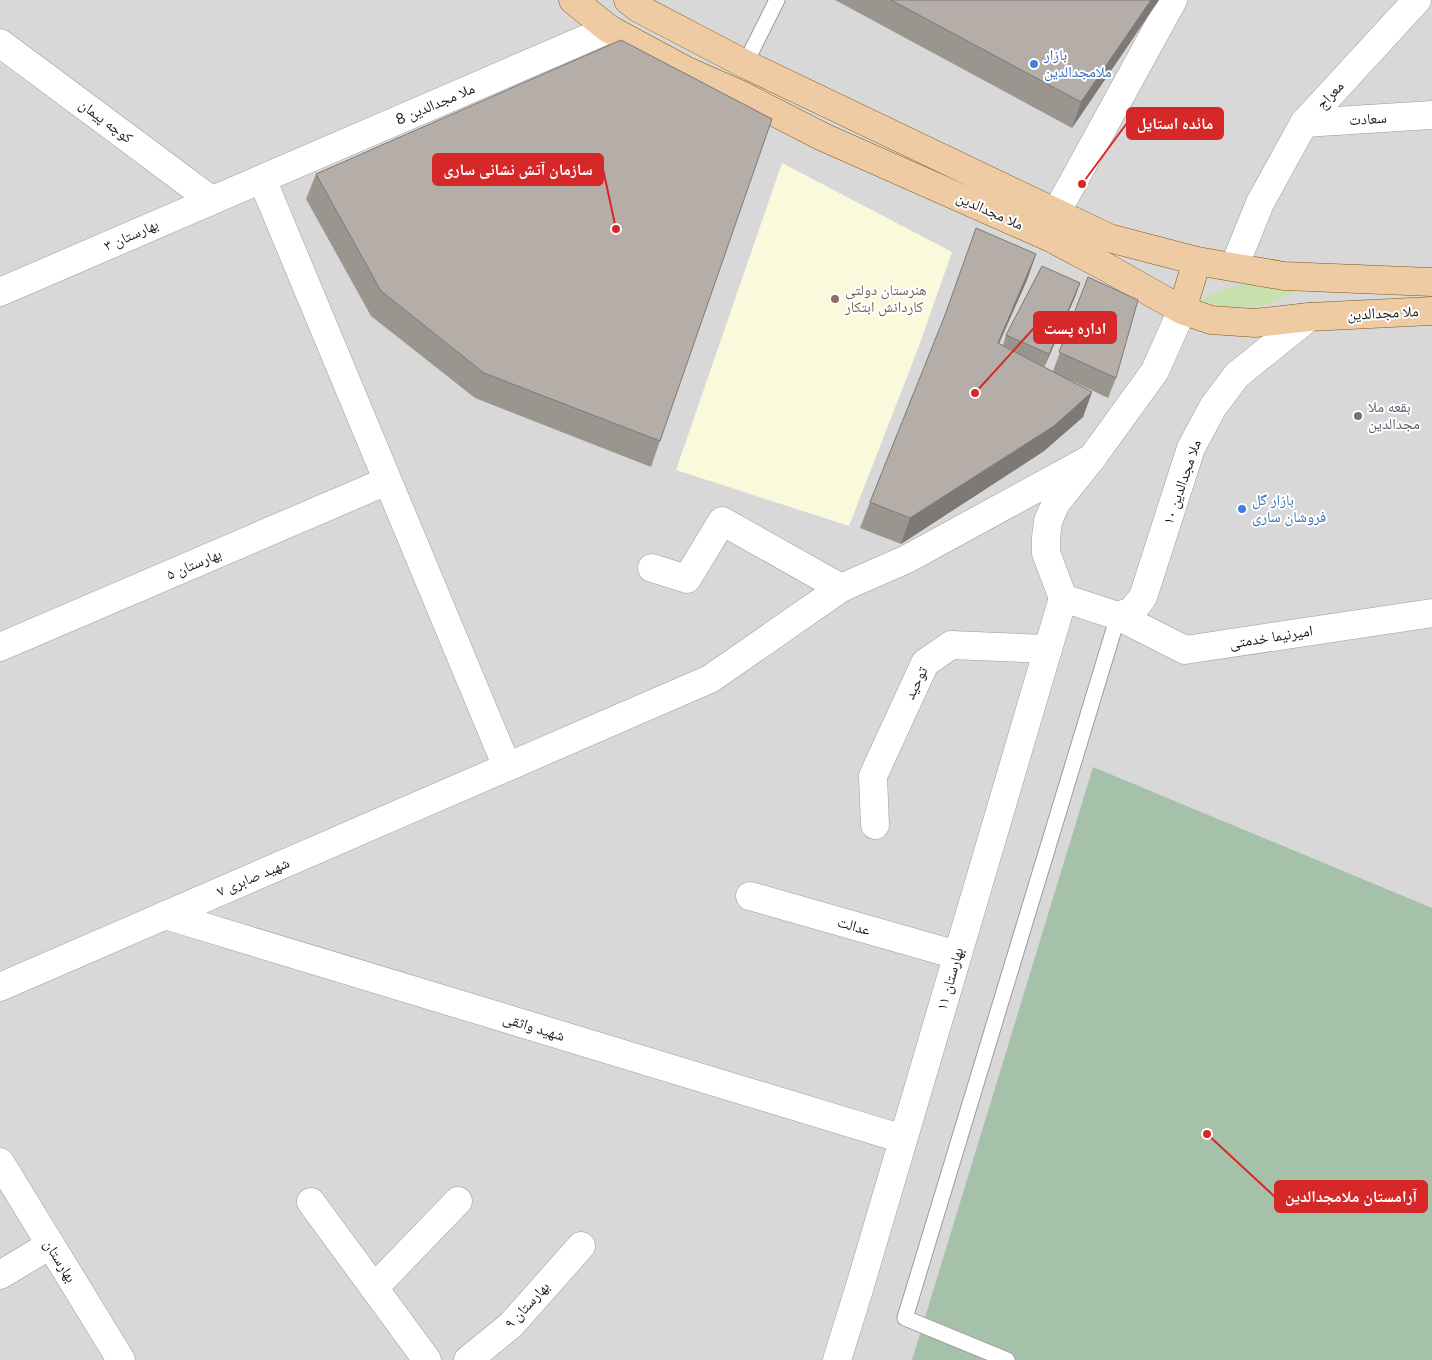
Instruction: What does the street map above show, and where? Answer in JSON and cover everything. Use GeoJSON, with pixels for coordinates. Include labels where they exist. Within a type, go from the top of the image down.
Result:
{"type":"FeatureCollection","features":[{"type":"Feature","properties":{"kind":"main road","name":"ملا مجدالدین"},"geometry":{"type":"LineString","coordinates":[[573,0],[609,29],[683,79],[737,93],[823,137],[1051,238],[1182,310],[1211,320],[1255,323],[1309,317],[1432,311]]}},
{"type":"Feature","properties":{"kind":"main road","name":"ملا مجدالدین"},"geometry":{"type":"LineString","coordinates":[[628,0],[638,8],[744,64],[1109,238],[1196,261],[1284,276],[1432,282]]}},
{"type":"Feature","properties":{"kind":"main road"},"geometry":{"type":"LineString","coordinates":[[1182,310],[1196,261]]}},
{"type":"Feature","properties":{"kind":"street"},"geometry":{"type":"LineString","coordinates":[[1056,213],[1173,0]]}},
{"type":"Feature","properties":{"kind":"street","name":"معراج"},"geometry":{"type":"LineString","coordinates":[[1234,267],[1260,203],[1304,123],[1418,0]]}},
{"type":"Feature","properties":{"kind":"street","name":"ملا مجدالدین 8"},"geometry":{"type":"LineString","coordinates":[[262,179],[609,29]]}},
{"type":"Feature","properties":{"kind":"street","name":"کوچه پیمان"},"geometry":{"type":"LineString","coordinates":[[0,43],[211,200]]}},
{"type":"Feature","properties":{"kind":"street","name":"سعادت"},"geometry":{"type":"LineString","coordinates":[[1304,123],[1432,114]]}},
{"type":"Feature","properties":{"kind":"street"},"geometry":{"type":"LineString","coordinates":[[262,179],[507,767]]}},
{"type":"Feature","properties":{"kind":"street","name":"بهارستان ٣"},"geometry":{"type":"LineString","coordinates":[[0,292],[262,179]]}},
{"type":"Feature","properties":{"kind":"street"},"geometry":{"type":"LineString","coordinates":[[1064,598],[1046,553],[1048,522],[1056,503],[1092,458],[1155,371],[1182,310]]}},
{"type":"Feature","properties":{"kind":"street","name":"ملا مجدالدین ١٠"},"geometry":{"type":"LineString","coordinates":[[1118,616],[1132,611],[1143,597],[1191,448],[1213,407],[1237,375],[1309,317]]}},
{"type":"Feature","properties":{"kind":"street","name":"شهید صابری ٧"},"geometry":{"type":"LineString","coordinates":[[0,987],[710,679],[842,588],[907,560],[1092,458]]}},
{"type":"Feature","properties":{"kind":"street","name":"بهارستان ۵"},"geometry":{"type":"LineString","coordinates":[[0,647],[388,481]]}},
{"type":"Feature","properties":{"kind":"street"},"geometry":{"type":"LineString","coordinates":[[652,568],[687,579],[722,521],[842,588]]}},
{"type":"Feature","properties":{"kind":"street","name":"امیرنیما خدمتی"},"geometry":{"type":"LineString","coordinates":[[1064,598],[1118,616],[1186,650],[1432,613]]}},
{"type":"Feature","properties":{"kind":"street","name":"بهارستان ۱۱"},"geometry":{"type":"LineString","coordinates":[[836,1360],[1064,598]]}},
{"type":"Feature","properties":{"kind":"street","name":"توحید"},"geometry":{"type":"LineString","coordinates":[[875,825],[873,776],[925,663],[951,645],[1048,649]]}},
{"type":"Feature","properties":{"kind":"street","name":"عدالت"},"geometry":{"type":"LineString","coordinates":[[750,896],[957,955]]}},
{"type":"Feature","properties":{"kind":"street","name":"شهید واثقی"},"geometry":{"type":"LineString","coordinates":[[165,915],[903,1140]]}},
{"type":"Feature","properties":{"kind":"street","name":"بهارستان"},"geometry":{"type":"LineString","coordinates":[[0,1162],[117,1358]]}},
{"type":"Feature","properties":{"kind":"street"},"geometry":{"type":"LineString","coordinates":[[374,1288],[458,1201]]}},
{"type":"Feature","properties":{"kind":"street"},"geometry":{"type":"LineString","coordinates":[[311,1202],[427,1360]]}},
{"type":"Feature","properties":{"kind":"street"},"geometry":{"type":"LineString","coordinates":[[0,1274],[50,1245]]}},
{"type":"Feature","properties":{"kind":"street","name":"بهارستان ٩"},"geometry":{"type":"LineString","coordinates":[[468,1360],[511,1325],[581,1246]]}},
{"type":"Feature","properties":{"kind":"lane"},"geometry":{"type":"LineString","coordinates":[[744,64],[777,0]]}},
{"type":"Feature","properties":{"kind":"lane"},"geometry":{"type":"LineString","coordinates":[[1007,1360],[905,1318],[1118,616]]}},
{"type":"Feature","properties":{"kind":"shaded area"},"geometry":{"type":"Polygon","coordinates":[[[0,0],[1432,0],[1432,1360],[0,1360],[0,0]]]}},
{"type":"Feature","properties":{"kind":"shaded area","name":"هنرستان دولتی کاردانش ابتکار"},"geometry":{"type":"Polygon","coordinates":[[[782,163],[952,252],[919,346],[849,526],[676,470],[782,163]]]}},
{"type":"Feature","properties":{"kind":"shaded area"},"geometry":{"type":"Polygon","coordinates":[[[1093,767],[1432,908],[1432,1360],[912,1360],[1093,767]]]}},
{"type":"Feature","properties":{"kind":"green space"},"geometry":{"type":"Polygon","coordinates":[[[1248,283],[1298,289],[1273,302],[1251,307],[1228,306],[1200,300],[1225,289],[1248,283]]]}},
{"type":"Feature","properties":{"kind":"building","name":"بازار ملامجدالدین"},"geometry":{"type":"Polygon","coordinates":[[[891,0],[1151,0],[1081,102],[891,0]]]}},
{"type":"Feature","properties":{"kind":"building"},"geometry":{"type":"Polygon","coordinates":[[[621,40],[772,119],[660,441],[484,373],[381,291],[316,174],[621,40]]]}},
{"type":"Feature","properties":{"kind":"building"},"geometry":{"type":"Polygon","coordinates":[[[976,228],[1036,254],[998,343],[1092,392],[1054,426],[910,518],[870,502],[945,315],[976,228]]]}},
{"type":"Feature","properties":{"kind":"building"},"geometry":{"type":"Polygon","coordinates":[[[1042,266],[1080,283],[1049,354],[1006,335],[1042,266]]]}},
{"type":"Feature","properties":{"kind":"building"},"geometry":{"type":"Polygon","coordinates":[[[1088,277],[1138,300],[1116,378],[1059,352],[1088,277]]]}},
{"type":"Feature","properties":{"kind":"place","name":"بازار ملامجدالدین"},"geometry":{"type":"Point","coordinates":[1034,64]}},
{"type":"Feature","properties":{"kind":"place","name":"مائده استایل"},"geometry":{"type":"Point","coordinates":[1082,184]}},
{"type":"Feature","properties":{"kind":"place","name":"سازمان آتش نشانی ساری"},"geometry":{"type":"Point","coordinates":[616,229]}},
{"type":"Feature","properties":{"kind":"place","name":"هنرستان دولتی کاردانش ابتکار"},"geometry":{"type":"Point","coordinates":[835,299]}},
{"type":"Feature","properties":{"kind":"place","name":"اداره پست"},"geometry":{"type":"Point","coordinates":[975,393]}},
{"type":"Feature","properties":{"kind":"place","name":"بقعه ملا مجدالدين"},"geometry":{"type":"Point","coordinates":[1358,416]}},
{"type":"Feature","properties":{"kind":"place","name":"بازار گل فروشان ساری"},"geometry":{"type":"Point","coordinates":[1242,509]}},
{"type":"Feature","properties":{"kind":"place","name":"آرامستان ملامجدالدین"},"geometry":{"type":"Point","coordinates":[1207,1134]}}]}
